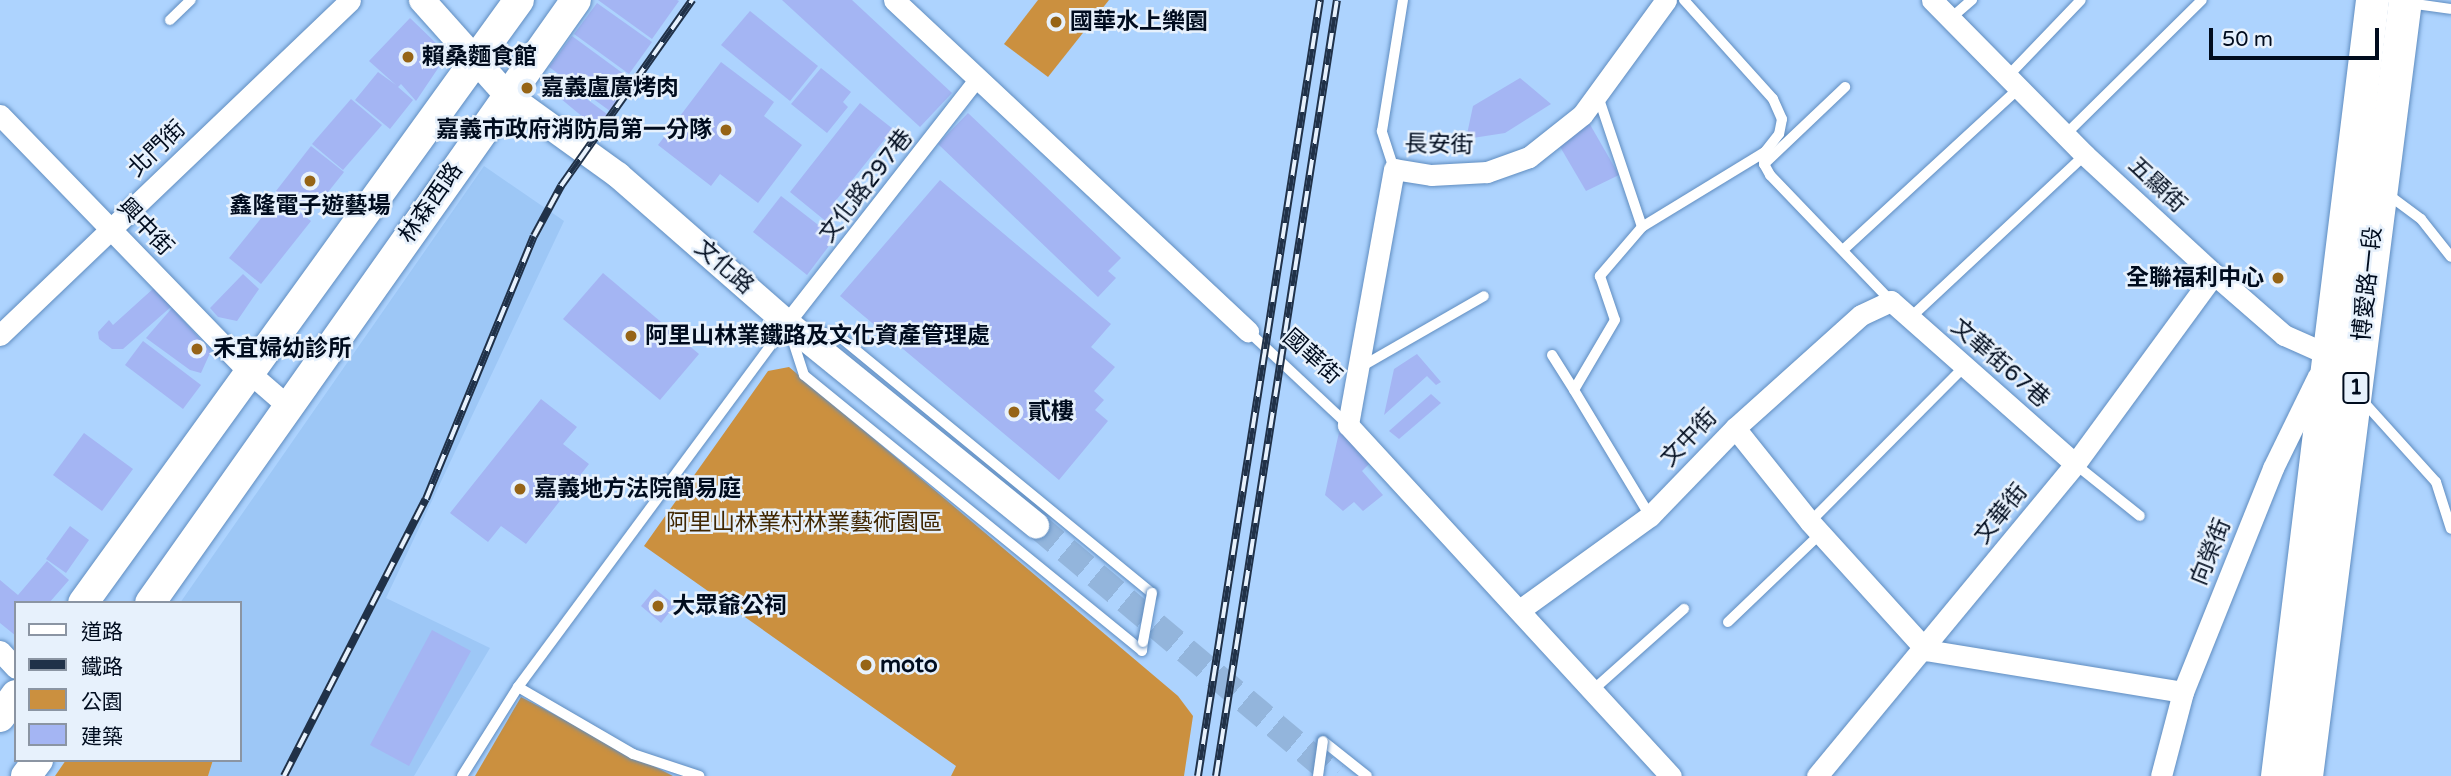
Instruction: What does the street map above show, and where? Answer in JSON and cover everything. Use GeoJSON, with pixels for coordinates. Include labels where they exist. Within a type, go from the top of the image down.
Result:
{"type":"FeatureCollection","features":[{"type":"Feature","properties":{"kind":"main road","name":"林森西路"},"geometry":{"type":"LineString","coordinates":[[84,601],[252,375],[519,0]]}},
{"type":"Feature","properties":{"kind":"main road","name":"林森西路"},"geometry":{"type":"LineString","coordinates":[[151,601],[576,0]]}},
{"type":"Feature","properties":{"kind":"main road","name":"博愛路一段"},"geometry":{"type":"LineString","coordinates":[[2277,776],[2372,0]]}},
{"type":"Feature","properties":{"kind":"main road","name":"博愛路一段"},"geometry":{"type":"LineString","coordinates":[[2306,776],[2356,393],[2379,187],[2405,1]]}},
{"type":"Feature","properties":{"kind":"main road"},"geometry":{"type":"LineString","coordinates":[[0,717],[14,698]]}},
{"type":"Feature","properties":{"kind":"street","name":"北門街"},"geometry":{"type":"LineString","coordinates":[[0,335],[350,0]]}},
{"type":"Feature","properties":{"kind":"street","name":"文化路"},"geometry":{"type":"LineString","coordinates":[[422,0],[474,62],[507,95],[618,175],[787,323],[1036,525]]}},
{"type":"Feature","properties":{"kind":"street","name":"國華街"},"geometry":{"type":"LineString","coordinates":[[894,0],[1248,331]]}},
{"type":"Feature","properties":{"kind":"street","name":"長安街"},"geometry":{"type":"LineString","coordinates":[[1348,425],[1394,169],[1431,175],[1488,172],[1529,156],[1582,115],[1666,0]]}},
{"type":"Feature","properties":{"kind":"street","name":"五顯街"},"geometry":{"type":"LineString","coordinates":[[1932,0],[2085,155],[2214,274],[2284,335],[2329,355]]}},
{"type":"Feature","properties":{"kind":"street","name":"文化路297巷"},"geometry":{"type":"LineString","coordinates":[[787,323],[979,77]]}},
{"type":"Feature","properties":{"kind":"street","name":"興中街"},"geometry":{"type":"LineString","coordinates":[[0,115],[252,375]]}},
{"type":"Feature","properties":{"kind":"street","name":"文華街"},"geometry":{"type":"LineString","coordinates":[[1817,776],[1926,649],[2075,464],[2214,274]]}},
{"type":"Feature","properties":{"kind":"street","name":"文華街67巷"},"geometry":{"type":"LineString","coordinates":[[1891,301],[1963,368],[2075,464]]}},
{"type":"Feature","properties":{"kind":"street","name":"文中街"},"geometry":{"type":"LineString","coordinates":[[1521,609],[1650,516],[1735,428],[1861,315],[1891,301]]}},
{"type":"Feature","properties":{"kind":"street"},"geometry":{"type":"LineString","coordinates":[[2329,355],[2356,393]]}},
{"type":"Feature","properties":{"kind":"street","name":"向榮街"},"geometry":{"type":"LineString","coordinates":[[2161,776],[2183,692],[2273,468],[2329,355]]}},
{"type":"Feature","properties":{"kind":"street"},"geometry":{"type":"LineString","coordinates":[[252,375],[289,407]]}},
{"type":"Feature","properties":{"kind":"street","name":"國華街"},"geometry":{"type":"LineString","coordinates":[[1348,425],[1521,609],[1671,776]]}},
{"type":"Feature","properties":{"kind":"street"},"geometry":{"type":"LineString","coordinates":[[1735,428],[1815,528],[1926,649],[2183,692]]}},
{"type":"Feature","properties":{"kind":"street"},"geometry":{"type":"LineString","coordinates":[[0,651],[14,666]]}},
{"type":"Feature","properties":{"kind":"lane"},"geometry":{"type":"LineString","coordinates":[[170,20],[191,0]]}},
{"type":"Feature","properties":{"kind":"lane"},"geometry":{"type":"LineString","coordinates":[[1394,169],[1382,131],[1403,0]]}},
{"type":"Feature","properties":{"kind":"lane"},"geometry":{"type":"LineString","coordinates":[[1574,390],[1615,320],[1600,276],[1642,228],[1765,152],[1779,134],[1782,119],[1773,99],[1684,0]]}},
{"type":"Feature","properties":{"kind":"lane"},"geometry":{"type":"LineString","coordinates":[[1951,18],[1972,0]]}},
{"type":"Feature","properties":{"kind":"lane"},"geometry":{"type":"LineString","coordinates":[[1843,250],[2013,82],[2081,0]]}},
{"type":"Feature","properties":{"kind":"lane"},"geometry":{"type":"LineString","coordinates":[[2065,135],[2203,0]]}},
{"type":"Feature","properties":{"kind":"lane"},"geometry":{"type":"LineString","coordinates":[[2405,1],[2451,9]]}},
{"type":"Feature","properties":{"kind":"lane"},"geometry":{"type":"LineString","coordinates":[[1764,164],[1845,87]]}},
{"type":"Feature","properties":{"kind":"lane"},"geometry":{"type":"LineString","coordinates":[[1598,96],[1642,228]]}},
{"type":"Feature","properties":{"kind":"lane"},"geometry":{"type":"LineString","coordinates":[[1765,152],[1764,164],[1891,301]]}},
{"type":"Feature","properties":{"kind":"lane"},"geometry":{"type":"LineString","coordinates":[[1910,318],[2085,155]]}},
{"type":"Feature","properties":{"kind":"lane"},"geometry":{"type":"LineString","coordinates":[[2379,187],[2421,219],[2451,257]]}},
{"type":"Feature","properties":{"kind":"lane"},"geometry":{"type":"LineString","coordinates":[[1359,369],[1484,296]]}},
{"type":"Feature","properties":{"kind":"lane"},"geometry":{"type":"LineString","coordinates":[[787,323],[840,337],[1152,593],[1142,652],[804,375],[787,323]]}},
{"type":"Feature","properties":{"kind":"lane"},"geometry":{"type":"LineString","coordinates":[[462,776],[518,687],[787,323]]}},
{"type":"Feature","properties":{"kind":"lane","name":"國華街"},"geometry":{"type":"LineString","coordinates":[[1248,331],[1348,425]]}},
{"type":"Feature","properties":{"kind":"lane"},"geometry":{"type":"LineString","coordinates":[[1552,355],[1650,516]]}},
{"type":"Feature","properties":{"kind":"lane"},"geometry":{"type":"LineString","coordinates":[[1728,622],[1963,368]]}},
{"type":"Feature","properties":{"kind":"lane"},"geometry":{"type":"LineString","coordinates":[[2356,393],[2436,482],[2451,529]]}},
{"type":"Feature","properties":{"kind":"lane"},"geometry":{"type":"LineString","coordinates":[[2075,464],[2140,516]]}},
{"type":"Feature","properties":{"kind":"lane"},"geometry":{"type":"LineString","coordinates":[[1593,690],[1684,609]]}},
{"type":"Feature","properties":{"kind":"lane"},"geometry":{"type":"LineString","coordinates":[[518,687],[633,754],[699,776]]}},
{"type":"Feature","properties":{"kind":"lane"},"geometry":{"type":"LineString","coordinates":[[1318,776],[1323,741],[1367,776]]}},
{"type":"Feature","properties":{"kind":"shaded area"},"geometry":{"type":"Polygon","coordinates":[[[484,166],[564,221],[386,598],[490,648],[414,776],[208,776],[212,762],[242,762],[242,601],[181,601],[484,166]]]}},
{"type":"Feature","properties":{"kind":"green space","name":"國華水上樂園"},"geometry":{"type":"Polygon","coordinates":[[[1038,0],[1109,0],[1048,77],[1004,44],[1038,0]]]}},
{"type":"Feature","properties":{"kind":"green space","name":"阿里山林業村林業藝術園區"},"geometry":{"type":"Polygon","coordinates":[[[789,367],[1178,696],[1193,716],[1184,776],[951,776],[956,766],[644,546],[768,371],[789,367]]]}},
{"type":"Feature","properties":{"kind":"green space"},"geometry":{"type":"Polygon","coordinates":[[[521,697],[673,776],[475,776],[521,697]]]}},
{"type":"Feature","properties":{"kind":"green space"},"geometry":{"type":"Polygon","coordinates":[[[65,762],[212,762],[208,776],[55,776],[65,762]]]}},
{"type":"Feature","properties":{"kind":"building"},"geometry":{"type":"Polygon","coordinates":[[[598,0],[677,0],[679,1],[652,39],[598,0]]]}},
{"type":"Feature","properties":{"kind":"building"},"geometry":{"type":"Polygon","coordinates":[[[782,0],[852,0],[952,93],[920,127],[782,0]]]}},
{"type":"Feature","properties":{"kind":"building"},"geometry":{"type":"Polygon","coordinates":[[[597,3],[652,42],[629,74],[574,34],[597,3]]]}},
{"type":"Feature","properties":{"kind":"building"},"geometry":{"type":"Polygon","coordinates":[[[750,11],[818,66],[790,101],[721,45],[750,11]]]}},
{"type":"Feature","properties":{"kind":"building"},"geometry":{"type":"Polygon","coordinates":[[[410,18],[438,45],[445,58],[416,101],[401,84],[398,87],[413,100],[390,129],[355,100],[378,72],[396,85],[369,61],[410,18]]]}},
{"type":"Feature","properties":{"kind":"building"},"geometry":{"type":"Polygon","coordinates":[[[572,36],[632,80],[610,111],[549,67],[572,36]]]}},
{"type":"Feature","properties":{"kind":"building","name":"嘉義市政府消防局第一分隊"},"geometry":{"type":"Polygon","coordinates":[[[721,62],[774,102],[764,116],[802,145],[758,203],[720,174],[711,186],[658,145],[721,62]]]}},
{"type":"Feature","properties":{"kind":"building"},"geometry":{"type":"Polygon","coordinates":[[[821,68],[851,92],[843,102],[848,107],[827,133],[791,104],[821,68]]]}},
{"type":"Feature","properties":{"kind":"building"},"geometry":{"type":"Polygon","coordinates":[[[550,72],[607,114],[596,128],[554,93],[550,72]]]}},
{"type":"Feature","properties":{"kind":"building"},"geometry":{"type":"Polygon","coordinates":[[[1520,78],[1551,104],[1505,133],[1466,139],[1473,106],[1520,78]]]}},
{"type":"Feature","properties":{"kind":"building"},"geometry":{"type":"Polygon","coordinates":[[[351,99],[382,125],[343,170],[312,144],[351,99]]]}},
{"type":"Feature","properties":{"kind":"building"},"geometry":{"type":"Polygon","coordinates":[[[860,103],[893,129],[833,204],[840,209],[828,223],[790,192],[860,103]]]}},
{"type":"Feature","properties":{"kind":"building"},"geometry":{"type":"Polygon","coordinates":[[[968,113],[1121,258],[1108,271],[1116,278],[1098,297],[938,144],[968,113]]]}},
{"type":"Feature","properties":{"kind":"building"},"geometry":{"type":"Polygon","coordinates":[[[1588,121],[1619,175],[1586,191],[1559,145],[1588,121]]]}},
{"type":"Feature","properties":{"kind":"building","name":"鑫隆電子遊藝場"},"geometry":{"type":"Polygon","coordinates":[[[311,146],[344,172],[309,216],[276,191],[311,146]]]}},
{"type":"Feature","properties":{"kind":"building"},"geometry":{"type":"Polygon","coordinates":[[[940,180],[1111,324],[1091,347],[1115,367],[1094,391],[1104,400],[1095,410],[1108,421],[1059,480],[840,296],[940,180]]]}},
{"type":"Feature","properties":{"kind":"building"},"geometry":{"type":"Polygon","coordinates":[[[279,196],[311,221],[261,284],[229,258],[279,196]]]}},
{"type":"Feature","properties":{"kind":"building"},"geometry":{"type":"Polygon","coordinates":[[[781,196],[835,238],[807,275],[753,232],[781,196]]]}},
{"type":"Feature","properties":{"kind":"building","name":"阿里山林業鐵路及文化資產管理處"},"geometry":{"type":"Polygon","coordinates":[[[603,273],[699,354],[660,400],[563,319],[603,273]]]}},
{"type":"Feature","properties":{"kind":"building"},"geometry":{"type":"Polygon","coordinates":[[[243,274],[259,289],[237,321],[218,317],[210,308],[243,274]]]}},
{"type":"Feature","properties":{"kind":"building"},"geometry":{"type":"Polygon","coordinates":[[[155,287],[172,306],[123,349],[112,349],[99,339],[98,332],[109,320],[113,325],[155,287]]]}},
{"type":"Feature","properties":{"kind":"building"},"geometry":{"type":"Polygon","coordinates":[[[172,308],[211,351],[201,373],[190,370],[146,338],[172,308]]]}},
{"type":"Feature","properties":{"kind":"building"},"geometry":{"type":"Polygon","coordinates":[[[143,341],[201,385],[183,409],[125,365],[143,341]]]}},
{"type":"Feature","properties":{"kind":"building"},"geometry":{"type":"Polygon","coordinates":[[[1417,354],[1441,382],[1436,385],[1427,376],[1384,415],[1394,369],[1417,354]]]}},
{"type":"Feature","properties":{"kind":"building"},"geometry":{"type":"Polygon","coordinates":[[[1431,394],[1441,403],[1399,439],[1389,431],[1431,394]]]}},
{"type":"Feature","properties":{"kind":"building","name":"嘉義地方法院簡易庭"},"geometry":{"type":"Polygon","coordinates":[[[541,399],[577,427],[563,444],[589,464],[526,544],[501,526],[488,542],[450,513],[541,399]]]}},
{"type":"Feature","properties":{"kind":"building"},"geometry":{"type":"Polygon","coordinates":[[[1340,428],[1372,461],[1362,471],[1383,495],[1363,511],[1354,502],[1343,511],[1325,495],[1340,428]]]}},
{"type":"Feature","properties":{"kind":"building"},"geometry":{"type":"Polygon","coordinates":[[[84,433],[133,469],[102,511],[53,475],[84,433]]]}},
{"type":"Feature","properties":{"kind":"building"},"geometry":{"type":"Polygon","coordinates":[[[70,526],[89,540],[66,573],[46,559],[70,526]]]}},
{"type":"Feature","properties":{"kind":"building"},"geometry":{"type":"Polygon","coordinates":[[[47,561],[69,580],[51,601],[14,601],[14,634],[0,623],[0,580],[18,595],[47,561]]]}},
{"type":"Feature","properties":{"kind":"building","name":"大眾爺公祠"},"geometry":{"type":"Polygon","coordinates":[[[655,589],[675,605],[661,623],[641,606],[655,589]]]}},
{"type":"Feature","properties":{"kind":"building"},"geometry":{"type":"Polygon","coordinates":[[[432,630],[471,651],[409,766],[370,745],[432,630]]]}},
{"type":"Feature","properties":{"kind":"tunnel"},"geometry":{"type":"LineString","coordinates":[[1036,525],[1335,776]]}},
{"type":"Feature","properties":{"kind":"railway"},"geometry":{"type":"LineString","coordinates":[[284,776],[426,499],[534,236],[561,186],[692,0]]}},
{"type":"Feature","properties":{"kind":"railway"},"geometry":{"type":"LineString","coordinates":[[1198,776],[1320,0]]}},
{"type":"Feature","properties":{"kind":"railway"},"geometry":{"type":"LineString","coordinates":[[1216,776],[1337,0]]}},
{"type":"Feature","properties":{"kind":"place","name":"國華水上樂園"},"geometry":{"type":"Point","coordinates":[1056,22]}},
{"type":"Feature","properties":{"kind":"place","name":"賴桑麵食館"},"geometry":{"type":"Point","coordinates":[408,57]}},
{"type":"Feature","properties":{"kind":"place","name":"嘉義盧廣烤肉"},"geometry":{"type":"Point","coordinates":[527,88]}},
{"type":"Feature","properties":{"kind":"place","name":"嘉義市政府消防局第一分隊"},"geometry":{"type":"Point","coordinates":[726,130]}},
{"type":"Feature","properties":{"kind":"place","name":"鑫隆電子遊藝場"},"geometry":{"type":"Point","coordinates":[310,181]}},
{"type":"Feature","properties":{"kind":"place","name":"全聯福利中心"},"geometry":{"type":"Point","coordinates":[2278,278]}},
{"type":"Feature","properties":{"kind":"place","name":"阿里山林業鐵路及文化資產管理處"},"geometry":{"type":"Point","coordinates":[631,336]}},
{"type":"Feature","properties":{"kind":"place","name":"禾宜婦幼診所"},"geometry":{"type":"Point","coordinates":[197,349]}},
{"type":"Feature","properties":{"kind":"place","name":"貳樓"},"geometry":{"type":"Point","coordinates":[1014,412]}},
{"type":"Feature","properties":{"kind":"place","name":"嘉義地方法院簡易庭"},"geometry":{"type":"Point","coordinates":[520,489]}},
{"type":"Feature","properties":{"kind":"place","name":"大眾爺公祠"},"geometry":{"type":"Point","coordinates":[658,606]}},
{"type":"Feature","properties":{"kind":"place","name":"moto"},"geometry":{"type":"Point","coordinates":[866,665]}}]}
